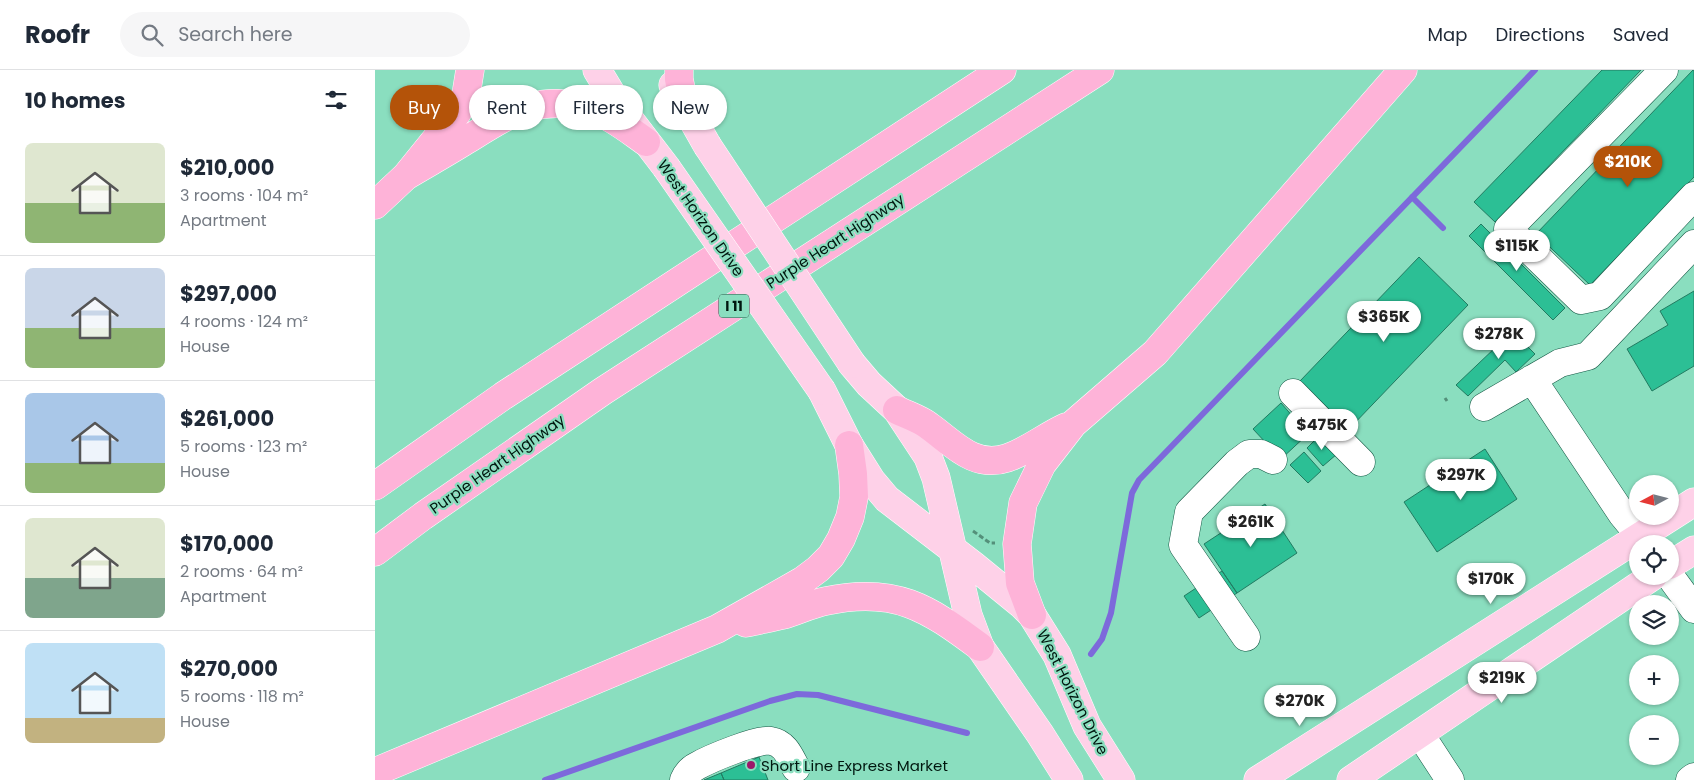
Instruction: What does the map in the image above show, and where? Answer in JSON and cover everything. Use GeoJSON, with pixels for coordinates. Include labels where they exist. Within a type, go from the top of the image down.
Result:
{"type":"FeatureCollection","features":[{"type":"Feature","properties":{"kind":"highway"},"geometry":{"type":"LineString","coordinates":[[375,204],[406,176],[457,113],[466,95],[471,70]]}},
{"type":"Feature","properties":{"kind":"highway"},"geometry":{"type":"LineString","coordinates":[[679,70],[680,85]]}},
{"type":"Feature","properties":{"kind":"highway"},"geometry":{"type":"LineString","coordinates":[[375,486],[503,396],[1002,70]]}},
{"type":"Feature","properties":{"kind":"highway","name":"Purple Heart Highway"},"geometry":{"type":"LineString","coordinates":[[375,552],[423,516],[603,391],[1101,70]]}},
{"type":"Feature","properties":{"kind":"highway"},"geometry":{"type":"LineString","coordinates":[[1032,615],[1020,582],[1017,553],[1023,503],[1042,464],[1073,424],[1155,353],[1403,70]]}},
{"type":"Feature","properties":{"kind":"highway"},"geometry":{"type":"LineString","coordinates":[[406,176],[466,141],[494,122],[539,104],[553,103],[594,110],[614,120],[646,142]]}},
{"type":"Feature","properties":{"kind":"highway"},"geometry":{"type":"LineString","coordinates":[[897,410],[927,425],[953,446],[971,457],[993,461],[1021,452],[1050,434],[1073,424]]}},
{"type":"Feature","properties":{"kind":"highway"},"geometry":{"type":"LineString","coordinates":[[375,772],[717,629],[802,581],[831,556],[850,517],[854,497],[849,445]]}},
{"type":"Feature","properties":{"kind":"highway"},"geometry":{"type":"LineString","coordinates":[[717,629],[784,615],[825,601],[848,597],[883,597],[924,609],[944,620],[980,647]]}},
{"type":"Feature","properties":{"kind":"main road","name":"West Horizon Drive"},"geometry":{"type":"LineString","coordinates":[[597,70],[617,103],[666,167],[821,391],[849,445],[871,480],[887,499],[1022,605],[1032,615],[1057,655],[1087,726],[1121,780]]}},
{"type":"Feature","properties":{"kind":"main road"},"geometry":{"type":"LineString","coordinates":[[666,70],[673,85]]}},
{"type":"Feature","properties":{"kind":"main road"},"geometry":{"type":"LineString","coordinates":[[698,130],[852,364],[869,384],[897,410],[928,457],[936,478],[968,615],[980,647],[1069,780]]}},
{"type":"Feature","properties":{"kind":"main road"},"geometry":{"type":"LineString","coordinates":[[1650,535],[1694,502]]}},
{"type":"Feature","properties":{"kind":"main road"},"geometry":{"type":"LineString","coordinates":[[1258,780],[1446,659],[1629,548]]}},
{"type":"Feature","properties":{"kind":"main road"},"geometry":{"type":"LineString","coordinates":[[1679,559],[1694,550]]}},
{"type":"Feature","properties":{"kind":"main road"},"geometry":{"type":"LineString","coordinates":[[1351,780],[1640,585]]}},
{"type":"Feature","properties":{"kind":"lane"},"geometry":{"type":"LineString","coordinates":[[1665,70],[1508,229],[1581,300],[1600,296],[1694,196]]}},
{"type":"Feature","properties":{"kind":"lane"},"geometry":{"type":"LineString","coordinates":[[1484,407],[1559,363],[1588,356],[1694,244]]}},
{"type":"Feature","properties":{"kind":"lane"},"geometry":{"type":"LineString","coordinates":[[1532,380],[1622,514],[1639,535]]}},
{"type":"Feature","properties":{"kind":"lane"},"geometry":{"type":"LineString","coordinates":[[1293,393],[1361,462]]}},
{"type":"Feature","properties":{"kind":"lane"},"geometry":{"type":"LineString","coordinates":[[1246,637],[1183,545],[1189,512],[1237,463],[1249,454],[1261,454],[1273,460]]}},
{"type":"Feature","properties":{"kind":"lane"},"geometry":{"type":"LineString","coordinates":[[1676,585],[1694,610]]}},
{"type":"Feature","properties":{"kind":"lane"},"geometry":{"type":"LineString","coordinates":[[1420,734],[1450,780]]}},
{"type":"Feature","properties":{"kind":"lane"},"geometry":{"type":"LineString","coordinates":[[684,780],[687,773],[696,766],[757,741],[771,740],[784,747],[796,768]]}},
{"type":"Feature","properties":{"kind":"lane"},"geometry":{"type":"LineString","coordinates":[[1690,780],[1694,777]]}},
{"type":"Feature","properties":{"kind":"path"},"geometry":{"type":"LineString","coordinates":[[971,530],[990,543],[997,543]]}},
{"type":"Feature","properties":{"kind":"building"},"geometry":{"type":"Polygon","coordinates":[[[1602,70],[1641,70],[1495,222],[1474,202],[1602,70]]]}},
{"type":"Feature","properties":{"kind":"building"},"geometry":{"type":"Polygon","coordinates":[[[1693,70],[1694,177],[1590,285],[1536,234],[1693,70]]]}},
{"type":"Feature","properties":{"kind":"building"},"geometry":{"type":"Polygon","coordinates":[[[1481,224],[1565,308],[1553,320],[1469,236],[1481,224]]]}},
{"type":"Feature","properties":{"kind":"building"},"geometry":{"type":"Polygon","coordinates":[[[1419,257],[1468,305],[1349,429],[1300,381],[1419,257]]]}},
{"type":"Feature","properties":{"kind":"building"},"geometry":{"type":"Polygon","coordinates":[[[1694,291],[1694,366],[1652,391],[1627,349],[1668,325],[1660,311],[1694,291]]]}},
{"type":"Feature","properties":{"kind":"building"},"geometry":{"type":"Polygon","coordinates":[[[1518,326],[1528,336],[1523,342],[1535,354],[1516,372],[1505,360],[1468,396],[1456,385],[1518,326]]]}},
{"type":"Feature","properties":{"kind":"building"},"geometry":{"type":"Polygon","coordinates":[[[1281,403],[1308,434],[1281,459],[1253,429],[1281,403]]]}},
{"type":"Feature","properties":{"kind":"building"},"geometry":{"type":"Polygon","coordinates":[[[1320,435],[1337,454],[1323,466],[1307,448],[1320,435]]]}},
{"type":"Feature","properties":{"kind":"building"},"geometry":{"type":"Polygon","coordinates":[[[1485,449],[1517,499],[1437,552],[1404,502],[1485,449]]]}},
{"type":"Feature","properties":{"kind":"building"},"geometry":{"type":"Polygon","coordinates":[[[1304,452],[1321,471],[1308,483],[1290,465],[1304,452]]]}},
{"type":"Feature","properties":{"kind":"building"},"geometry":{"type":"Polygon","coordinates":[[[1265,504],[1297,553],[1237,593],[1204,544],[1265,504]]]}},
{"type":"Feature","properties":{"kind":"building"},"geometry":{"type":"Polygon","coordinates":[[[1222,571],[1237,593],[1199,618],[1184,596],[1222,571]]]}},
{"type":"Feature","properties":{"kind":"building","name":"Short Line Express Market"},"geometry":{"type":"Polygon","coordinates":[[[759,757],[768,780],[724,780],[721,773],[759,757]]]}},
{"type":"Feature","properties":{"kind":"building"},"geometry":{"type":"Polygon","coordinates":[[[721,773],[724,780],[704,780],[721,773]]]}},
{"type":"Feature","properties":{"kind":"waterway"},"geometry":{"type":"LineString","coordinates":[[1091,654],[1102,639],[1111,613],[1132,493],[1139,480],[1535,70]]}},
{"type":"Feature","properties":{"kind":"waterway"},"geometry":{"type":"LineString","coordinates":[[1412,197],[1443,228]]}},
{"type":"Feature","properties":{"kind":"waterway"},"geometry":{"type":"LineString","coordinates":[[545,780],[770,701],[797,694],[818,695],[967,733]]}},
{"type":"Feature","properties":{"kind":"place","name":"Short Line Express Market"},"geometry":{"type":"Point","coordinates":[751,765]}}]}
